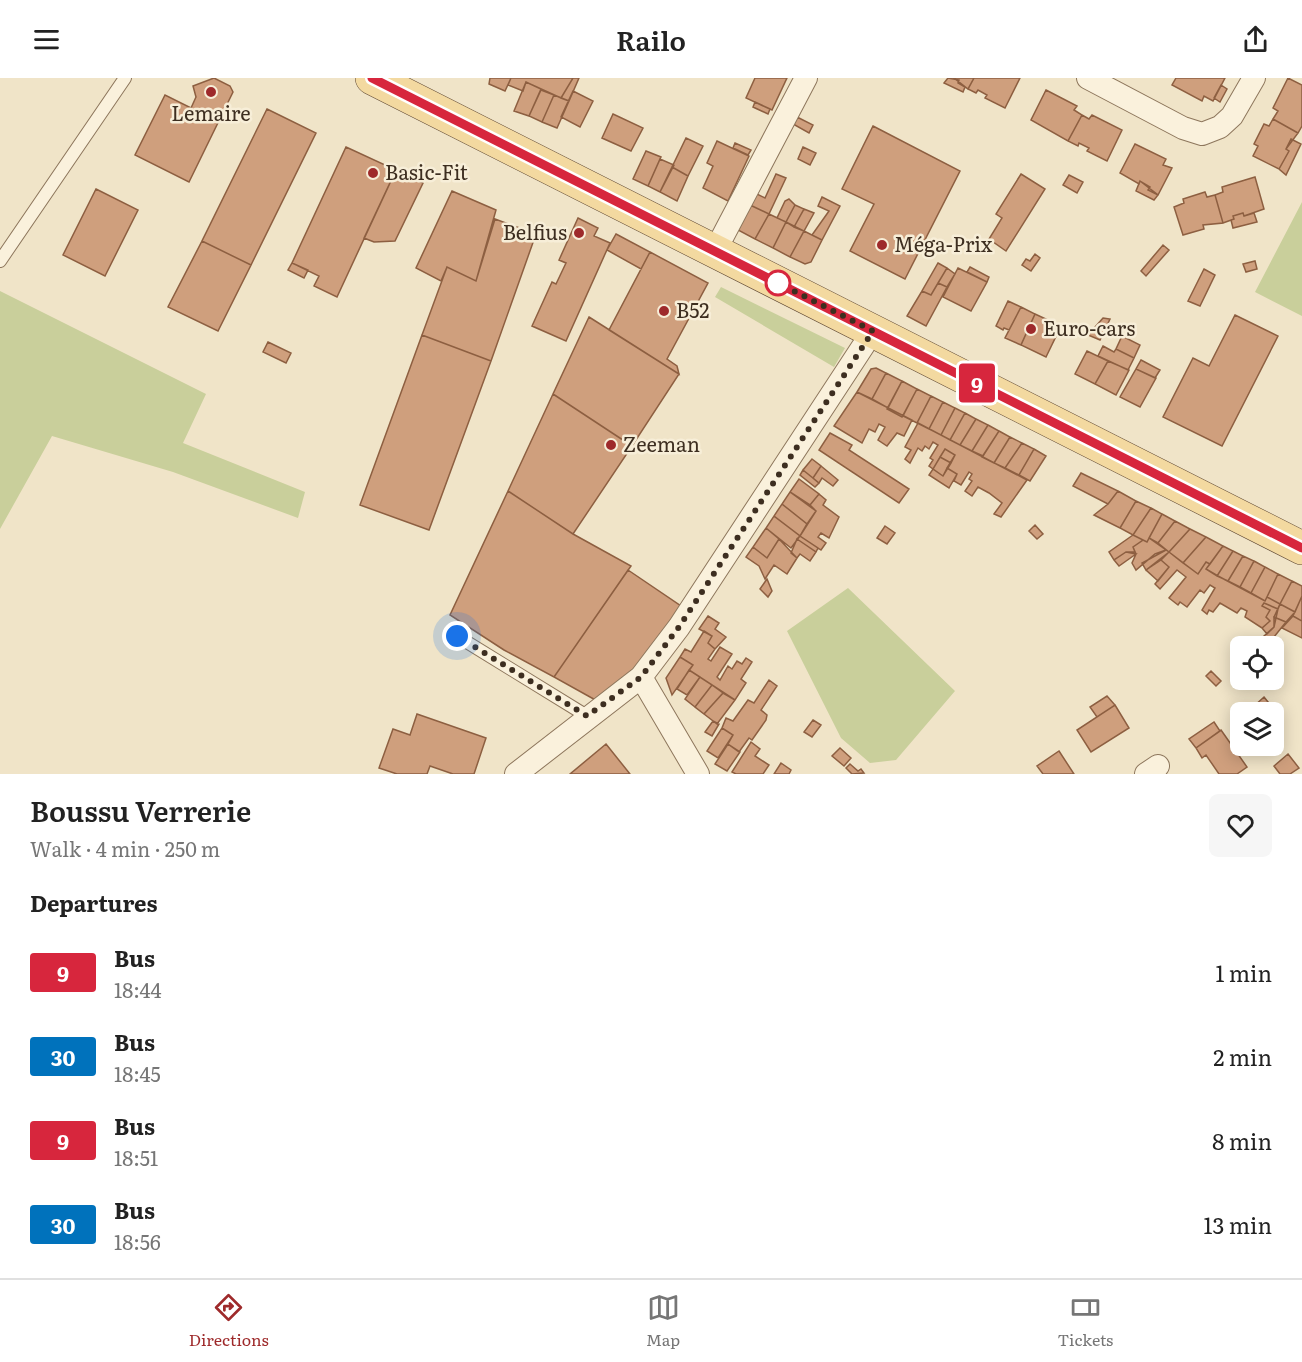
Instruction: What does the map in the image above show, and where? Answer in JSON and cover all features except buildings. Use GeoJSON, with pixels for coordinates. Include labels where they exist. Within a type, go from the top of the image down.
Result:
{"type":"FeatureCollection","features":[{"type":"Feature","properties":{"kind":"main road"},"geometry":{"type":"LineString","coordinates":[[372,78],[1302,548]]}},
{"type":"Feature","properties":{"kind":"street"},"geometry":{"type":"LineString","coordinates":[[715,251],[806,78]]}},
{"type":"Feature","properties":{"kind":"street"},"geometry":{"type":"LineString","coordinates":[[1088,78],[1183,129],[1202,134],[1220,127],[1232,116],[1254,78]]}},
{"type":"Feature","properties":{"kind":"street"},"geometry":{"type":"LineString","coordinates":[[516,774],[587,716],[641,677],[679,627],[873,331]]}},
{"type":"Feature","properties":{"kind":"street"},"geometry":{"type":"LineString","coordinates":[[641,677],[698,774]]}},
{"type":"Feature","properties":{"kind":"lane"},"geometry":{"type":"LineString","coordinates":[[0,261],[125,78]]}},
{"type":"Feature","properties":{"kind":"lane"},"geometry":{"type":"LineString","coordinates":[[457,636],[587,716]]}},
{"type":"Feature","properties":{"kind":"green space"},"geometry":{"type":"Polygon","coordinates":[[[1302,202],[1302,316],[1255,292],[1302,202]]]}},
{"type":"Feature","properties":{"kind":"green space"},"geometry":{"type":"Polygon","coordinates":[[[721,287],[845,348],[834,367],[715,297],[721,287]]]}},
{"type":"Feature","properties":{"kind":"green space"},"geometry":{"type":"Polygon","coordinates":[[[0,291],[206,394],[183,443],[305,492],[298,518],[173,472],[52,436],[0,529],[0,291]]]}},
{"type":"Feature","properties":{"kind":"green space"},"geometry":{"type":"Polygon","coordinates":[[[848,588],[955,691],[896,760],[870,763],[841,738],[787,631],[848,588]]]}},
{"type":"Feature","properties":{"kind":"bus line","name":"9"},"geometry":{"type":"LineString","coordinates":[[372,78],[1302,548]]}},
{"type":"Feature","properties":{"kind":"place","name":"Lemaire"},"geometry":{"type":"Point","coordinates":[211,92]}},
{"type":"Feature","properties":{"kind":"place","name":"Basic-Fit"},"geometry":{"type":"Point","coordinates":[373,173]}},
{"type":"Feature","properties":{"kind":"place","name":"Belfius"},"geometry":{"type":"Point","coordinates":[579,233]}},
{"type":"Feature","properties":{"kind":"place","name":"Méga-Prix"},"geometry":{"type":"Point","coordinates":[882,245]}},
{"type":"Feature","properties":{"kind":"place","name":"B52"},"geometry":{"type":"Point","coordinates":[664,311]}},
{"type":"Feature","properties":{"kind":"place","name":"Euro-cars"},"geometry":{"type":"Point","coordinates":[1031,329]}},
{"type":"Feature","properties":{"kind":"place","name":"Zeeman"},"geometry":{"type":"Point","coordinates":[611,445]}},
{"type":"Feature","properties":{"kind":"route"},"geometry":{"type":"LineString","coordinates":[[457,636],[587,716],[641,677],[679,627],[873,331],[770,279],[778,283]]}}]}
